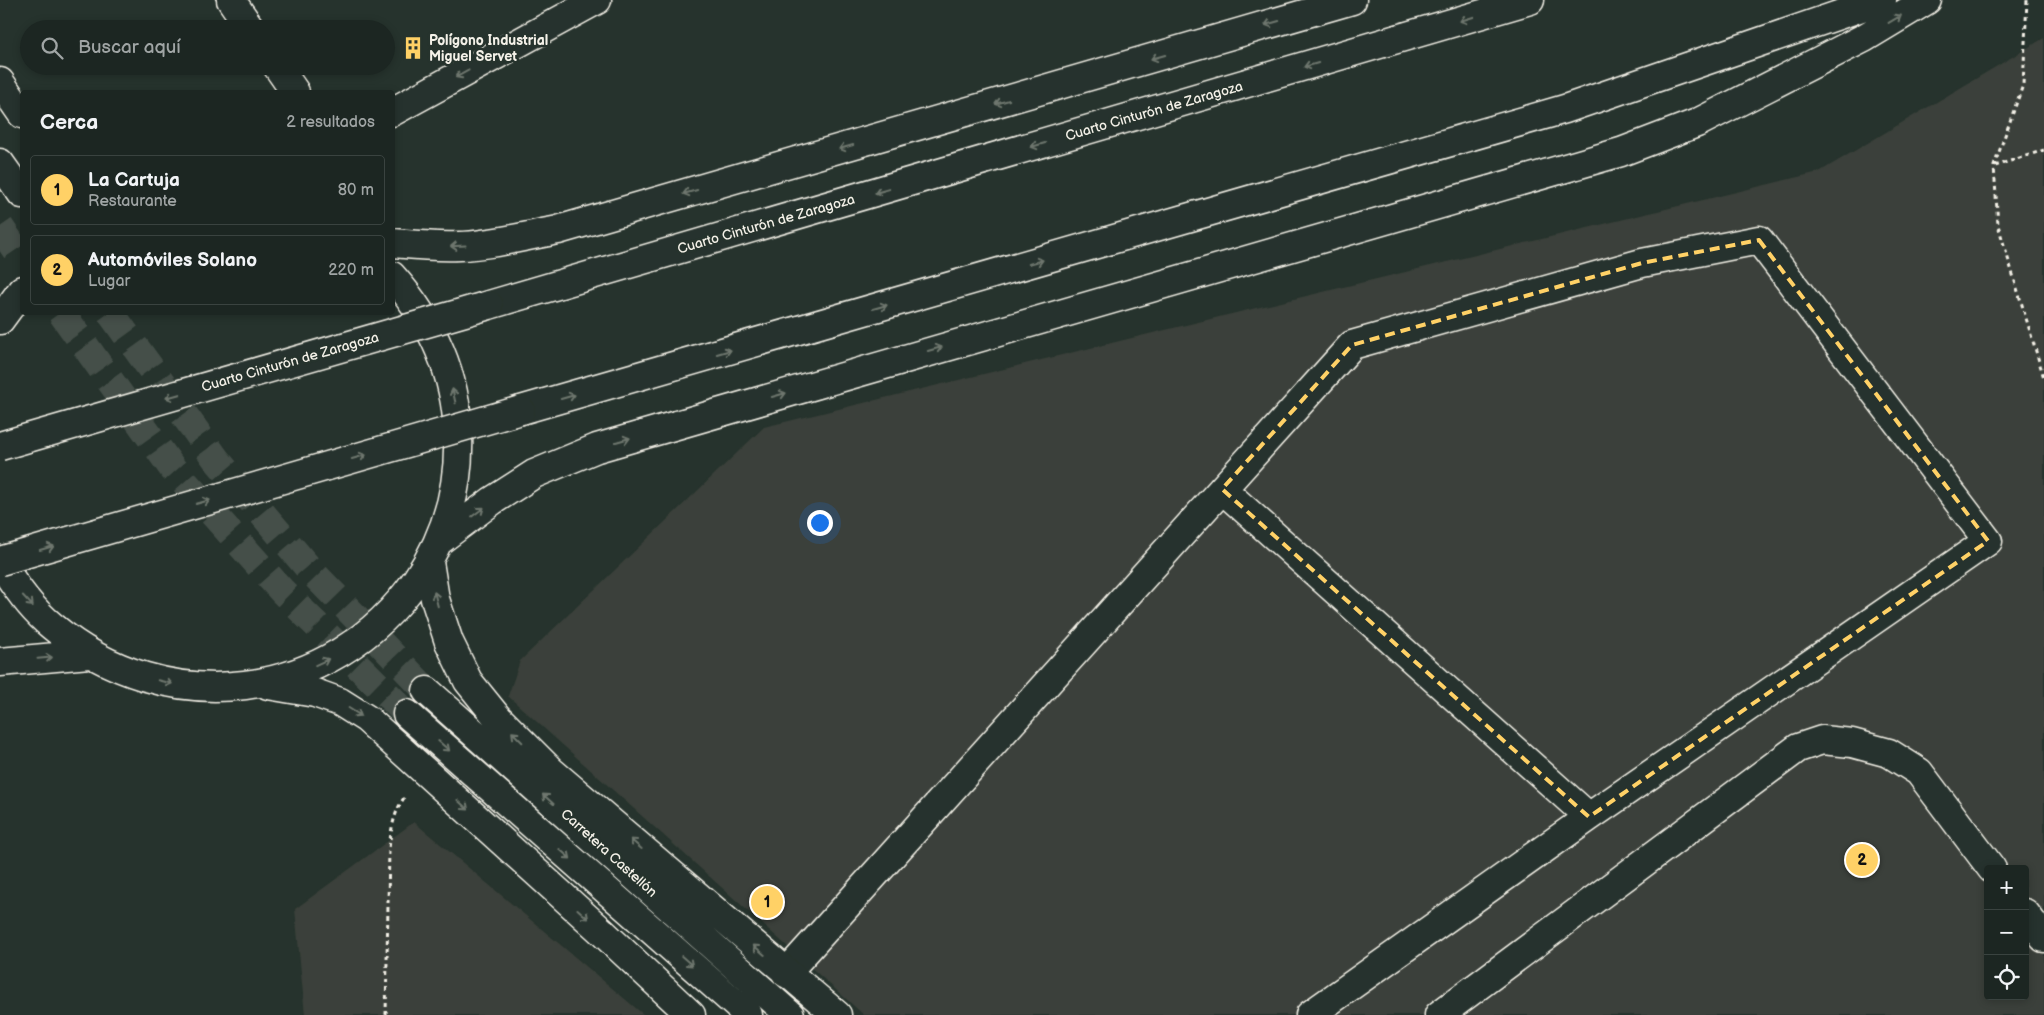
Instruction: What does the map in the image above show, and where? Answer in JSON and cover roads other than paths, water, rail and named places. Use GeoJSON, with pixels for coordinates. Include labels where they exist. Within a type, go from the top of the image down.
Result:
{"type":"FeatureCollection","features":[{"type":"Feature","properties":{"kind":"main road"},"geometry":{"type":"LineString","coordinates":[[231,0],[245,20]]}},
{"type":"Feature","properties":{"kind":"main road"},"geometry":{"type":"LineString","coordinates":[[395,110],[596,0]]}},
{"type":"Feature","properties":{"kind":"main road"},"geometry":{"type":"LineString","coordinates":[[395,243],[461,246],[558,230],[1352,0]]}},
{"type":"Feature","properties":{"kind":"main road","name":"Cuarto Cinturón de Zaragoza"},"geometry":{"type":"LineString","coordinates":[[0,446],[1530,0]]}},
{"type":"Feature","properties":{"kind":"main road"},"geometry":{"type":"LineString","coordinates":[[395,279],[411,297],[433,333],[449,371],[458,412],[459,453],[454,495],[434,552],[404,598],[382,622],[357,642],[303,671],[259,684],[215,688],[171,684],[129,672],[89,654],[51,626],[18,591],[0,561],[521,410],[1565,109],[1882,0]]}},
{"type":"Feature","properties":{"kind":"main road"},"geometry":{"type":"LineString","coordinates":[[434,552],[492,501],[534,474],[597,448],[1621,152],[1697,123],[1864,38],[1927,0]]}},
{"type":"Feature","properties":{"kind":"main road"},"geometry":{"type":"LineString","coordinates":[[283,75],[294,90]]}},
{"type":"Feature","properties":{"kind":"main road"},"geometry":{"type":"LineString","coordinates":[[0,82],[20,111]]}},
{"type":"Feature","properties":{"kind":"main road"},"geometry":{"type":"LineString","coordinates":[[0,164],[20,191]]}},
{"type":"Feature","properties":{"kind":"main road"},"geometry":{"type":"LineString","coordinates":[[786,972],[1352,345],[1642,263],[1759,240],[1988,541],[1589,817],[1310,1015]]}},
{"type":"Feature","properties":{"kind":"main road"},"geometry":{"type":"LineString","coordinates":[[2,310],[20,292]]}},
{"type":"Feature","properties":{"kind":"main road"},"geometry":{"type":"LineString","coordinates":[[1222,489],[1589,817]]}},
{"type":"Feature","properties":{"kind":"main road"},"geometry":{"type":"LineString","coordinates":[[434,552],[436,600],[449,642],[468,681],[497,717],[551,772],[837,1015]]}},
{"type":"Feature","properties":{"kind":"main road"},"geometry":{"type":"LineString","coordinates":[[0,662],[89,654]]}},
{"type":"Feature","properties":{"kind":"main road"},"geometry":{"type":"LineString","coordinates":[[259,684],[315,693],[340,702],[367,720],[691,1015]]}},
{"type":"Feature","properties":{"kind":"main road","name":"Carretera Castellón"},"geometry":{"type":"LineString","coordinates":[[427,692],[790,1015]]}},
{"type":"Feature","properties":{"kind":"main road","name":"Carretera Castellón"},"geometry":{"type":"LineString","coordinates":[[407,714],[748,1015]]}},
{"type":"Feature","properties":{"kind":"main road"},"geometry":{"type":"LineString","coordinates":[[1439,1015],[1798,748],[1822,740],[1852,743],[1889,753],[1920,772],[1989,865]]}},
{"type":"Feature","properties":{"kind":"main road"},"geometry":{"type":"LineString","coordinates":[[2029,918],[2044,938]]}},
{"type":"Feature","properties":{"kind":"tunnel"},"geometry":{"type":"LineString","coordinates":[[0,227],[20,256]]}},
{"type":"Feature","properties":{"kind":"tunnel"},"geometry":{"type":"LineString","coordinates":[[63,315],[173,469],[282,591],[407,714]]}},
{"type":"Feature","properties":{"kind":"tunnel"},"geometry":{"type":"LineString","coordinates":[[112,315],[216,459],[311,571],[427,691]]}},
{"type":"Feature","properties":{"kind":"place","name":"Polígono Industrial Miguel Servet"},"geometry":{"type":"Point","coordinates":[413,48]}},
{"type":"Feature","properties":{"kind":"place","name":"Automóviles Solano"},"geometry":{"type":"Point","coordinates":[1862,860]}},
{"type":"Feature","properties":{"kind":"place","name":"La Cartuja"},"geometry":{"type":"Point","coordinates":[767,902]}}]}
